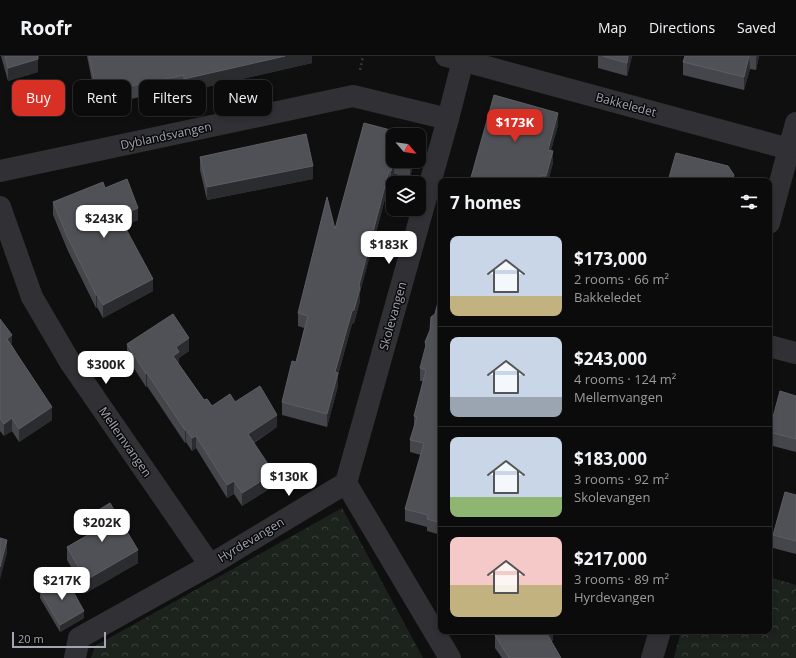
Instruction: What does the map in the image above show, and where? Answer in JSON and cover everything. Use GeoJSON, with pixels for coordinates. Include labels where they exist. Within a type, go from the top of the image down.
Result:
{"type":"FeatureCollection","features":[{"type":"Feature","properties":{"kind":"street","name":"Skolevangen"},"geometry":{"type":"LineString","coordinates":[[346,482],[448,119],[458,57]]}},
{"type":"Feature","properties":{"kind":"street","name":"Bakkeledet"},"geometry":{"type":"LineString","coordinates":[[458,57],[789,149]]}},
{"type":"Feature","properties":{"kind":"street","name":"Dyblandsvangen"},"geometry":{"type":"LineString","coordinates":[[0,171],[353,96],[448,119]]}},
{"type":"Feature","properties":{"kind":"street"},"geometry":{"type":"LineString","coordinates":[[772,213],[796,123]]}},
{"type":"Feature","properties":{"kind":"street","name":"Mellemvangen"},"geometry":{"type":"LineString","coordinates":[[0,207],[32,297],[70,362],[210,565]]}},
{"type":"Feature","properties":{"kind":"street"},"geometry":{"type":"LineString","coordinates":[[772,347],[796,353]]}},
{"type":"Feature","properties":{"kind":"street"},"geometry":{"type":"LineString","coordinates":[[346,482],[450,658]]}},
{"type":"Feature","properties":{"kind":"street","name":"Hyrdevangen"},"geometry":{"type":"LineString","coordinates":[[75,658],[79,638],[210,565],[346,482]]}},
{"type":"Feature","properties":{"kind":"street"},"geometry":{"type":"LineString","coordinates":[[652,658],[659,634]]}},
{"type":"Feature","properties":{"kind":"green space"},"geometry":{"type":"Polygon","coordinates":[[[342,508],[423,658],[91,658],[95,646],[342,508]]]}},
{"type":"Feature","properties":{"kind":"green space"},"geometry":{"type":"Polygon","coordinates":[[[772,578],[796,585],[796,658],[674,658],[680,634],[772,634],[772,578]]]}},
{"type":"Feature","properties":{"kind":"building"},"geometry":{"type":"Polygon","coordinates":[[[5,56],[38,56],[38,59],[8,68],[5,56]]]}},
{"type":"Feature","properties":{"kind":"building"},"geometry":{"type":"Polygon","coordinates":[[[89,56],[285,56],[184,79],[184,75],[160,80],[139,80],[139,84],[131,86],[131,80],[94,80],[89,56]]]}},
{"type":"Feature","properties":{"kind":"building"},"geometry":{"type":"Polygon","coordinates":[[[603,56],[628,56],[627,63],[603,56]]]}},
{"type":"Feature","properties":{"kind":"building"},"geometry":{"type":"Polygon","coordinates":[[[685,56],[749,56],[744,77],[683,62],[685,56]]]}},
{"type":"Feature","properties":{"kind":"building"},"geometry":{"type":"Polygon","coordinates":[[[494,95],[558,113],[548,150],[553,151],[546,176],[541,175],[540,178],[471,178],[494,95]]]}},
{"type":"Feature","properties":{"kind":"building"},"geometry":{"type":"Polygon","coordinates":[[[364,123],[386,129],[386,168],[392,168],[388,176],[386,176],[386,182],[359,285],[360,288],[335,372],[338,373],[327,414],[282,402],[292,361],[296,362],[308,316],[298,313],[327,197],[335,229],[364,123]]]}},
{"type":"Feature","properties":{"kind":"building"},"geometry":{"type":"Polygon","coordinates":[[[306,134],[313,166],[207,187],[200,157],[306,134]]]}},
{"type":"Feature","properties":{"kind":"building"},"geometry":{"type":"Polygon","coordinates":[[[676,153],[728,166],[734,175],[733,178],[669,178],[676,153]]]}},
{"type":"Feature","properties":{"kind":"building"},"geometry":{"type":"Polygon","coordinates":[[[127,179],[138,208],[119,216],[153,279],[103,305],[96,295],[68,238],[53,202],[103,182],[105,188],[127,179]]]}},
{"type":"Feature","properties":{"kind":"building"},"geometry":{"type":"Polygon","coordinates":[[[438,302],[438,522],[427,519],[428,515],[405,509],[424,443],[410,440],[417,417],[414,416],[426,370],[420,368],[426,345],[425,342],[430,330],[431,317],[435,314],[438,302]]]}},
{"type":"Feature","properties":{"kind":"building"},"geometry":{"type":"Polygon","coordinates":[[[173,314],[189,338],[176,347],[179,352],[173,356],[204,400],[207,399],[212,406],[230,394],[235,402],[260,386],[277,415],[248,434],[274,473],[242,493],[234,481],[227,485],[196,436],[192,438],[185,430],[127,344],[173,314]]]}},
{"type":"Feature","properties":{"kind":"building"},"geometry":{"type":"Polygon","coordinates":[[[0,319],[12,335],[7,339],[52,407],[19,429],[12,418],[4,424],[0,418],[0,319]]]}},
{"type":"Feature","properties":{"kind":"building"},"geometry":{"type":"Polygon","coordinates":[[[780,391],[796,396],[796,439],[772,433],[772,421],[780,391]]]}},
{"type":"Feature","properties":{"kind":"building"},"geometry":{"type":"Polygon","coordinates":[[[785,492],[796,495],[796,541],[773,535],[785,492]]]}},
{"type":"Feature","properties":{"kind":"building"},"geometry":{"type":"Polygon","coordinates":[[[110,503],[138,550],[86,580],[67,547],[95,531],[87,517],[110,503]]]}},
{"type":"Feature","properties":{"kind":"building"},"geometry":{"type":"Polygon","coordinates":[[[0,538],[7,540],[0,567],[0,538]]]}},
{"type":"Feature","properties":{"kind":"building"},"geometry":{"type":"Polygon","coordinates":[[[65,577],[84,611],[60,625],[40,591],[65,577]]]}},
{"type":"Feature","properties":{"kind":"building"},"geometry":{"type":"Polygon","coordinates":[[[547,634],[561,658],[509,658],[495,635],[547,634]]]}}]}
